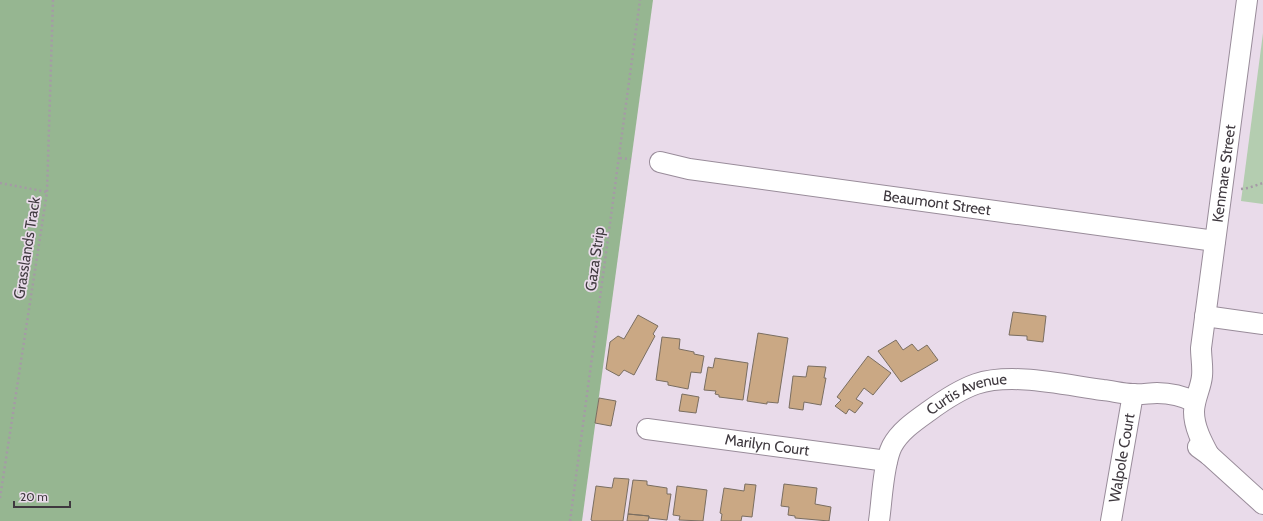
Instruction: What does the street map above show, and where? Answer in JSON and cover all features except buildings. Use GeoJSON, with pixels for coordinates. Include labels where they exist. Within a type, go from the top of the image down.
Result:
{"type":"FeatureCollection","features":[{"type":"Feature","properties":{"kind":"street","name":"Kenmare Street"},"geometry":{"type":"LineString","coordinates":[[1247,0],[1201,348],[1202,375],[1187,401],[1194,412],[1199,435],[1209,455],[1263,504]]}},
{"type":"Feature","properties":{"kind":"street","name":"Beaumont Street"},"geometry":{"type":"LineString","coordinates":[[660,162],[689,169],[1215,241]]}},
{"type":"Feature","properties":{"kind":"street"},"geometry":{"type":"LineString","coordinates":[[1205,316],[1263,324]]}},
{"type":"Feature","properties":{"kind":"street","name":"Curtis Avenue"},"geometry":{"type":"LineString","coordinates":[[879,521],[887,461],[892,447],[898,437],[906,428],[946,399],[964,389],[994,380],[1012,379],[1030,380],[1133,394],[1158,393],[1187,401]]}},
{"type":"Feature","properties":{"kind":"street","name":"Walpole Court"},"geometry":{"type":"LineString","coordinates":[[1111,521],[1133,394]]}},
{"type":"Feature","properties":{"kind":"street","name":"Marilyn Court"},"geometry":{"type":"LineString","coordinates":[[647,429],[887,461]]}},
{"type":"Feature","properties":{"kind":"path","name":"Grasslands Track"},"geometry":{"type":"LineString","coordinates":[[0,498],[47,192],[53,0]]}},
{"type":"Feature","properties":{"kind":"path","name":"Gaza Strip"},"geometry":{"type":"LineString","coordinates":[[570,521],[620,158],[640,0]]}},
{"type":"Feature","properties":{"kind":"path"},"geometry":{"type":"LineString","coordinates":[[620,158],[631,159]]}},
{"type":"Feature","properties":{"kind":"path"},"geometry":{"type":"LineString","coordinates":[[1239,189],[1248,188],[1263,182]]}},
{"type":"Feature","properties":{"kind":"path"},"geometry":{"type":"LineString","coordinates":[[0,183],[47,192]]}},
{"type":"Feature","properties":{"kind":"green space"},"geometry":{"type":"Polygon","coordinates":[[[0,0],[653,0],[582,521],[0,521],[0,0]]]}},
{"type":"Feature","properties":{"kind":"green space"},"geometry":{"type":"Polygon","coordinates":[[[1263,33],[1263,204],[1241,201],[1263,33]]]}}]}
